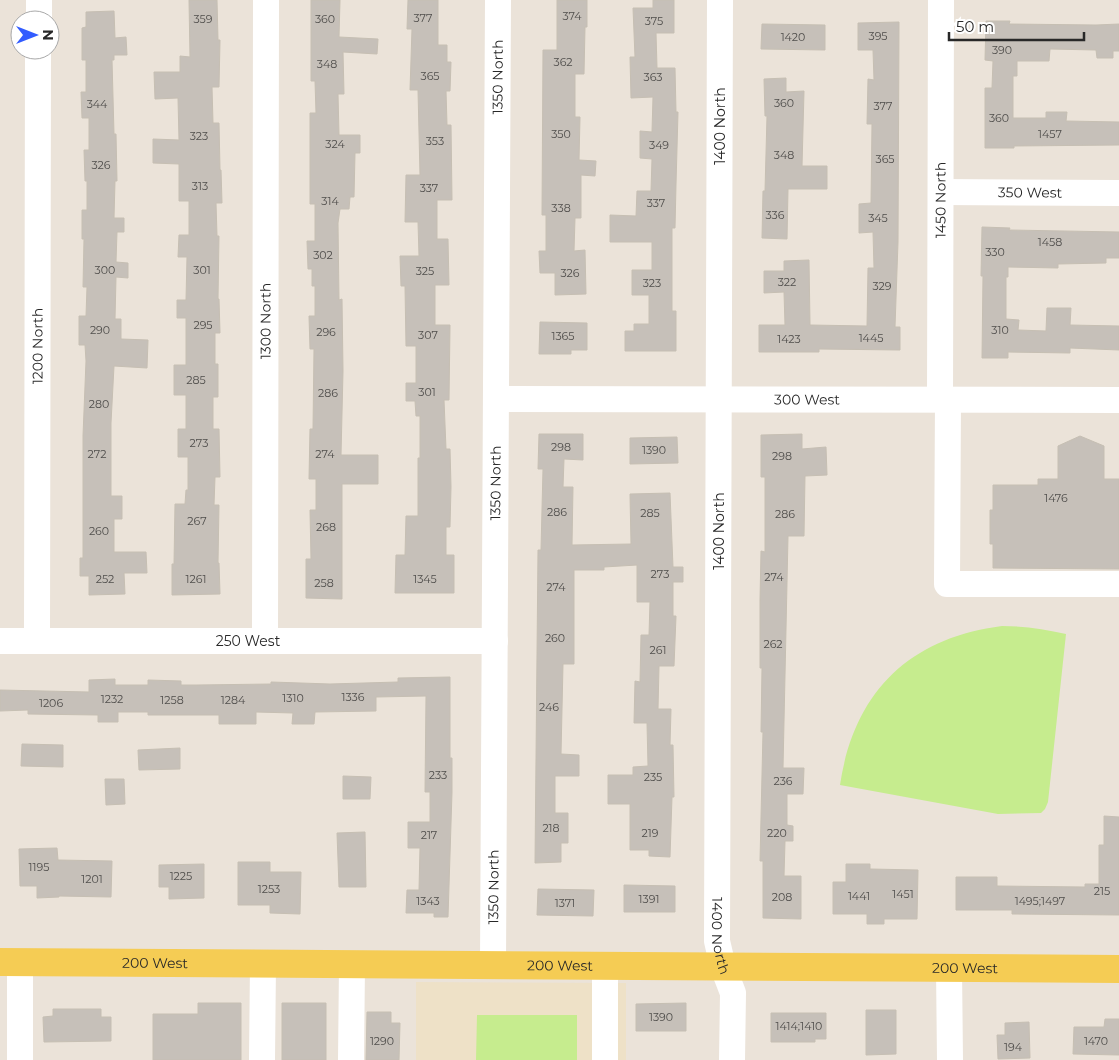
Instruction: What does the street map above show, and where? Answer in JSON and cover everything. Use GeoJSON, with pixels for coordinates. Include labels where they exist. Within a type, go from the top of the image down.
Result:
{"type":"FeatureCollection","features":[{"type":"Feature","properties":{"kind":"main road","name":"200 West"},"geometry":{"type":"LineString","coordinates":[[10,962],[1119,969]]}},
{"type":"Feature","properties":{"kind":"street","name":"1300 North"},"geometry":{"type":"LineString","coordinates":[[265,641],[266,0]]}},
{"type":"Feature","properties":{"kind":"street","name":"1350 North"},"geometry":{"type":"LineString","coordinates":[[494,965],[498,0]]}},
{"type":"Feature","properties":{"kind":"street","name":"1400 North"},"geometry":{"type":"LineString","coordinates":[[720,0],[717,940],[723,967],[733,993],[732,1060]]}},
{"type":"Feature","properties":{"kind":"street","name":"1450 North"},"geometry":{"type":"LineString","coordinates":[[941,0],[941,192],[947,584],[1119,584]]}},
{"type":"Feature","properties":{"kind":"street","name":"1200 North"},"geometry":{"type":"LineString","coordinates":[[37,641],[38,60]]}},
{"type":"Feature","properties":{"kind":"street","name":"350 West"},"geometry":{"type":"LineString","coordinates":[[941,192],[1119,193]]}},
{"type":"Feature","properties":{"kind":"street","name":"300 West"},"geometry":{"type":"LineString","coordinates":[[496,399],[1119,400]]}},
{"type":"Feature","properties":{"kind":"street","name":"250 West"},"geometry":{"type":"LineString","coordinates":[[0,641],[495,641]]}},
{"type":"Feature","properties":{"kind":"street"},"geometry":{"type":"LineString","coordinates":[[10,962],[20,1060]]}},
{"type":"Feature","properties":{"kind":"street"},"geometry":{"type":"LineString","coordinates":[[262,1060],[263,964]]}},
{"type":"Feature","properties":{"kind":"street"},"geometry":{"type":"LineString","coordinates":[[351,1060],[352,964]]}},
{"type":"Feature","properties":{"kind":"street"},"geometry":{"type":"LineString","coordinates":[[605,966],[605,1060]]}},
{"type":"Feature","properties":{"kind":"street"},"geometry":{"type":"LineString","coordinates":[[949,968],[950,1060]]}},
{"type":"Feature","properties":{"kind":"shaded area"},"geometry":{"type":"Polygon","coordinates":[[[416,982],[626,983],[626,1060],[416,1060],[416,982]]]}},
{"type":"Feature","properties":{"kind":"green space"},"geometry":{"type":"Polygon","coordinates":[[[1002,626],[1034,628],[1066,634],[1048,802],[1041,813],[998,814],[840,785],[847,752],[858,723],[873,697],[891,675],[914,657],[939,643],[969,632],[1002,626]]]}},
{"type":"Feature","properties":{"kind":"green space"},"geometry":{"type":"Polygon","coordinates":[[[477,1015],[577,1015],[577,1060],[476,1060],[477,1015]]]}},
{"type":"Feature","properties":{"kind":"building"},"geometry":{"type":"Polygon","coordinates":[[[189,0],[217,0],[218,40],[220,40],[219,87],[212,87],[213,123],[219,123],[222,203],[216,203],[217,236],[219,236],[218,299],[220,333],[215,333],[215,364],[218,364],[218,397],[213,397],[213,429],[219,429],[220,477],[215,477],[214,505],[219,505],[218,563],[220,594],[172,595],[175,504],[185,504],[186,490],[188,490],[188,457],[178,457],[178,429],[186,429],[186,395],[174,395],[174,365],[186,365],[186,318],[177,318],[177,300],[186,300],[187,257],[178,257],[179,235],[189,235],[189,201],[179,201],[179,164],[153,163],[153,139],[179,140],[178,98],[155,99],[154,72],[180,72],[180,56],[190,57],[189,0]]]}},
{"type":"Feature","properties":{"kind":"building"},"geometry":{"type":"Polygon","coordinates":[[[311,0],[340,0],[339,37],[378,39],[377,54],[343,52],[344,94],[338,94],[339,135],[360,135],[360,153],[355,153],[354,197],[350,197],[349,209],[340,209],[338,223],[339,300],[342,299],[343,371],[341,455],[378,455],[378,484],[342,484],[342,599],[306,598],[306,559],[311,559],[310,510],[316,510],[316,479],[309,479],[310,429],[313,429],[314,349],[310,349],[309,316],[315,316],[315,286],[312,286],[312,269],[308,269],[307,241],[315,241],[315,204],[310,204],[310,113],[316,113],[315,81],[311,81],[311,0]]]}},
{"type":"Feature","properties":{"kind":"building"},"geometry":{"type":"Polygon","coordinates":[[[408,0],[438,0],[438,45],[447,45],[447,62],[451,62],[450,91],[446,91],[447,125],[451,125],[452,200],[437,200],[437,239],[448,239],[449,285],[435,285],[435,325],[450,325],[449,400],[444,400],[446,449],[450,449],[451,487],[450,527],[446,527],[446,555],[454,555],[454,593],[395,593],[396,555],[405,555],[406,516],[418,516],[418,458],[420,458],[420,416],[416,416],[415,401],[406,401],[406,383],[416,383],[416,346],[406,346],[405,286],[401,286],[400,256],[419,256],[418,222],[405,222],[406,175],[420,175],[418,90],[410,90],[412,29],[407,29],[408,0]]]}},
{"type":"Feature","properties":{"kind":"building"},"geometry":{"type":"Polygon","coordinates":[[[557,0],[587,0],[584,74],[575,74],[575,117],[580,117],[579,160],[596,161],[595,176],[581,175],[581,218],[575,218],[574,251],[585,250],[586,294],[555,295],[555,273],[540,273],[539,251],[546,251],[546,215],[542,215],[543,50],[557,50],[557,0]]]}},
{"type":"Feature","properties":{"kind":"building"},"geometry":{"type":"Polygon","coordinates":[[[653,0],[674,0],[674,33],[656,33],[657,68],[675,68],[676,112],[678,112],[675,228],[672,228],[672,311],[676,311],[676,351],[625,351],[625,331],[634,331],[634,324],[649,324],[649,295],[632,295],[632,270],[652,270],[652,242],[610,242],[610,215],[636,216],[637,191],[651,191],[652,159],[640,158],[640,131],[652,132],[653,97],[631,98],[630,57],[635,57],[633,8],[653,8],[653,0]]]}},
{"type":"Feature","properties":{"kind":"building"},"geometry":{"type":"Polygon","coordinates":[[[114,11],[115,38],[126,37],[127,55],[114,55],[114,60],[112,60],[117,181],[115,181],[114,218],[124,218],[124,232],[117,232],[116,262],[128,263],[128,278],[116,277],[115,319],[121,319],[121,339],[148,340],[147,368],[114,366],[111,423],[111,496],[122,496],[122,519],[114,519],[114,552],[146,552],[147,573],[124,573],[125,594],[89,595],[89,576],[80,576],[80,558],[83,558],[83,436],[86,361],[85,345],[79,345],[79,316],[86,316],[87,287],[83,287],[84,239],[82,239],[82,210],[87,210],[84,150],[89,150],[89,118],[82,118],[81,92],[86,92],[86,60],[82,60],[82,28],[86,27],[86,12],[114,11]]]}},
{"type":"Feature","properties":{"kind":"building"},"geometry":{"type":"Polygon","coordinates":[[[986,21],[1010,21],[1009,24],[1119,24],[1119,51],[1113,51],[1113,58],[1097,58],[1096,50],[1050,49],[1049,61],[1017,61],[1017,76],[1013,76],[1013,118],[1046,118],[1046,112],[1067,112],[1066,121],[1119,122],[1119,145],[985,148],[985,88],[992,88],[993,61],[985,60],[986,21]]]}},
{"type":"Feature","properties":{"kind":"building"},"geometry":{"type":"Polygon","coordinates":[[[899,22],[898,242],[895,327],[900,327],[900,350],[819,349],[819,352],[759,352],[759,325],[785,325],[784,292],[764,293],[764,271],[784,271],[784,261],[809,260],[810,325],[867,326],[868,268],[874,268],[873,232],[859,233],[859,204],[871,203],[872,124],[867,124],[868,79],[874,80],[873,50],[858,50],[858,23],[899,22]]]}},
{"type":"Feature","properties":{"kind":"building"},"geometry":{"type":"Polygon","coordinates":[[[762,24],[825,25],[825,50],[761,49],[762,24]]]}},
{"type":"Feature","properties":{"kind":"building"},"geometry":{"type":"Polygon","coordinates":[[[786,78],[786,92],[804,91],[802,166],[827,166],[827,189],[788,189],[787,239],[762,238],[767,116],[765,116],[764,79],[786,78]]]}},
{"type":"Feature","properties":{"kind":"building"},"geometry":{"type":"Polygon","coordinates":[[[982,227],[1010,228],[1009,230],[1119,232],[1119,258],[1106,258],[1106,263],[1058,264],[1058,268],[1008,267],[1008,277],[1006,277],[1006,319],[1019,320],[1018,330],[1046,331],[1047,308],[1071,308],[1070,325],[1119,326],[1119,350],[1070,348],[1070,353],[1008,352],[1008,358],[982,358],[982,227]]]}},
{"type":"Feature","properties":{"kind":"building"},"geometry":{"type":"Polygon","coordinates":[[[540,322],[587,323],[587,350],[571,350],[571,354],[539,354],[540,322]]]}},
{"type":"Feature","properties":{"kind":"building"},"geometry":{"type":"Polygon","coordinates":[[[539,434],[583,434],[583,460],[564,459],[563,487],[573,487],[572,545],[631,544],[630,494],[670,493],[673,567],[683,567],[683,582],[673,582],[673,616],[676,616],[674,666],[659,666],[658,709],[671,709],[670,745],[673,745],[674,797],[672,797],[670,857],[649,856],[649,850],[630,850],[630,804],[608,804],[608,775],[633,775],[633,767],[648,766],[647,723],[634,723],[635,681],[640,682],[641,635],[649,635],[650,602],[637,602],[637,565],[604,567],[604,570],[574,570],[574,664],[563,664],[561,754],[579,755],[579,776],[555,776],[555,813],[568,813],[568,843],[561,843],[561,862],[535,863],[538,550],[541,550],[543,469],[538,469],[539,434]]]}},
{"type":"Feature","properties":{"kind":"building"},"geometry":{"type":"Polygon","coordinates":[[[802,434],[802,449],[826,447],[827,475],[805,476],[804,536],[788,536],[783,768],[804,768],[803,794],[787,794],[787,825],[793,826],[793,841],[785,841],[784,876],[801,876],[801,919],[763,918],[763,861],[760,861],[763,732],[761,732],[760,601],[761,551],[765,552],[765,477],[761,477],[761,435],[802,434]]]}},
{"type":"Feature","properties":{"kind":"building"},"geometry":{"type":"Polygon","coordinates":[[[1080,436],[1104,446],[1104,479],[1119,479],[1119,569],[993,568],[993,544],[990,544],[990,510],[993,510],[993,485],[1038,485],[1038,479],[1058,479],[1058,446],[1080,436]]]}},
{"type":"Feature","properties":{"kind":"building"},"geometry":{"type":"Polygon","coordinates":[[[677,437],[678,463],[630,464],[630,438],[677,437]]]}},
{"type":"Feature","properties":{"kind":"building"},"geometry":{"type":"Polygon","coordinates":[[[450,677],[452,792],[448,917],[434,917],[434,913],[406,913],[407,890],[419,890],[420,848],[408,848],[408,822],[430,822],[430,792],[425,792],[426,696],[376,697],[376,711],[315,712],[314,724],[292,724],[293,713],[256,712],[256,724],[219,724],[219,715],[148,715],[148,712],[118,712],[118,722],[98,722],[98,715],[28,714],[28,710],[0,711],[0,690],[89,692],[89,680],[115,679],[115,685],[148,685],[148,680],[181,681],[181,685],[271,684],[271,682],[330,684],[398,682],[398,678],[450,677]]]}},
{"type":"Feature","properties":{"kind":"building"},"geometry":{"type":"Polygon","coordinates":[[[22,744],[63,745],[63,767],[21,766],[22,744]]]}},
{"type":"Feature","properties":{"kind":"building"},"geometry":{"type":"Polygon","coordinates":[[[180,748],[180,769],[139,770],[138,750],[180,748]]]}},
{"type":"Feature","properties":{"kind":"building"},"geometry":{"type":"Polygon","coordinates":[[[343,776],[371,777],[370,799],[343,799],[343,776]]]}},
{"type":"Feature","properties":{"kind":"building"},"geometry":{"type":"Polygon","coordinates":[[[105,779],[124,779],[125,804],[106,805],[105,779]]]}},
{"type":"Feature","properties":{"kind":"building"},"geometry":{"type":"Polygon","coordinates":[[[1104,816],[1119,817],[1119,915],[1012,914],[1012,910],[956,910],[956,877],[997,877],[997,886],[1085,887],[1085,884],[1099,884],[1099,845],[1104,845],[1104,816]]]}},
{"type":"Feature","properties":{"kind":"building"},"geometry":{"type":"Polygon","coordinates":[[[365,832],[366,887],[339,887],[337,833],[365,832]]]}},
{"type":"Feature","properties":{"kind":"building"},"geometry":{"type":"Polygon","coordinates":[[[57,848],[58,860],[112,861],[111,897],[59,896],[37,898],[37,886],[20,886],[19,849],[57,848]]]}},
{"type":"Feature","properties":{"kind":"building"},"geometry":{"type":"Polygon","coordinates":[[[238,862],[270,862],[270,872],[301,872],[300,914],[270,913],[270,905],[238,905],[238,862]]]}},
{"type":"Feature","properties":{"kind":"building"},"geometry":{"type":"Polygon","coordinates":[[[204,864],[204,898],[169,899],[169,887],[159,887],[159,865],[204,864]]]}},
{"type":"Feature","properties":{"kind":"building"},"geometry":{"type":"Polygon","coordinates":[[[846,864],[870,864],[870,869],[918,870],[917,919],[884,919],[884,924],[867,924],[867,914],[833,914],[833,882],[846,882],[846,864]]]}},
{"type":"Feature","properties":{"kind":"building"},"geometry":{"type":"Polygon","coordinates":[[[624,885],[675,886],[675,912],[624,912],[624,885]]]}},
{"type":"Feature","properties":{"kind":"building"},"geometry":{"type":"Polygon","coordinates":[[[538,889],[594,890],[593,916],[537,915],[538,889]]]}},
{"type":"Feature","properties":{"kind":"building"},"geometry":{"type":"Polygon","coordinates":[[[198,1003],[241,1003],[241,1060],[153,1060],[153,1014],[198,1014],[198,1003]]]}},
{"type":"Feature","properties":{"kind":"building"},"geometry":{"type":"Polygon","coordinates":[[[282,1003],[326,1003],[326,1060],[282,1060],[282,1003]]]}},
{"type":"Feature","properties":{"kind":"building"},"geometry":{"type":"Polygon","coordinates":[[[686,1003],[686,1031],[636,1031],[636,1004],[686,1003]]]}},
{"type":"Feature","properties":{"kind":"building"},"geometry":{"type":"Polygon","coordinates":[[[53,1009],[101,1009],[101,1017],[111,1017],[111,1041],[44,1042],[43,1017],[53,1016],[53,1009]]]}},
{"type":"Feature","properties":{"kind":"building"},"geometry":{"type":"Polygon","coordinates":[[[866,1010],[896,1010],[896,1054],[866,1055],[866,1010]]]}},
{"type":"Feature","properties":{"kind":"building"},"geometry":{"type":"Polygon","coordinates":[[[367,1012],[391,1012],[391,1023],[400,1023],[399,1060],[366,1060],[367,1012]]]}},
{"type":"Feature","properties":{"kind":"building"},"geometry":{"type":"Polygon","coordinates":[[[771,1013],[826,1013],[826,1039],[815,1039],[815,1042],[771,1042],[771,1013]]]}},
{"type":"Feature","properties":{"kind":"building"},"geometry":{"type":"Polygon","coordinates":[[[1105,1019],[1119,1019],[1119,1055],[1073,1054],[1074,1027],[1104,1027],[1105,1019]]]}},
{"type":"Feature","properties":{"kind":"building"},"geometry":{"type":"Polygon","coordinates":[[[1029,1022],[1030,1058],[998,1059],[997,1035],[1005,1035],[1005,1023],[1029,1022]]]}}]}
